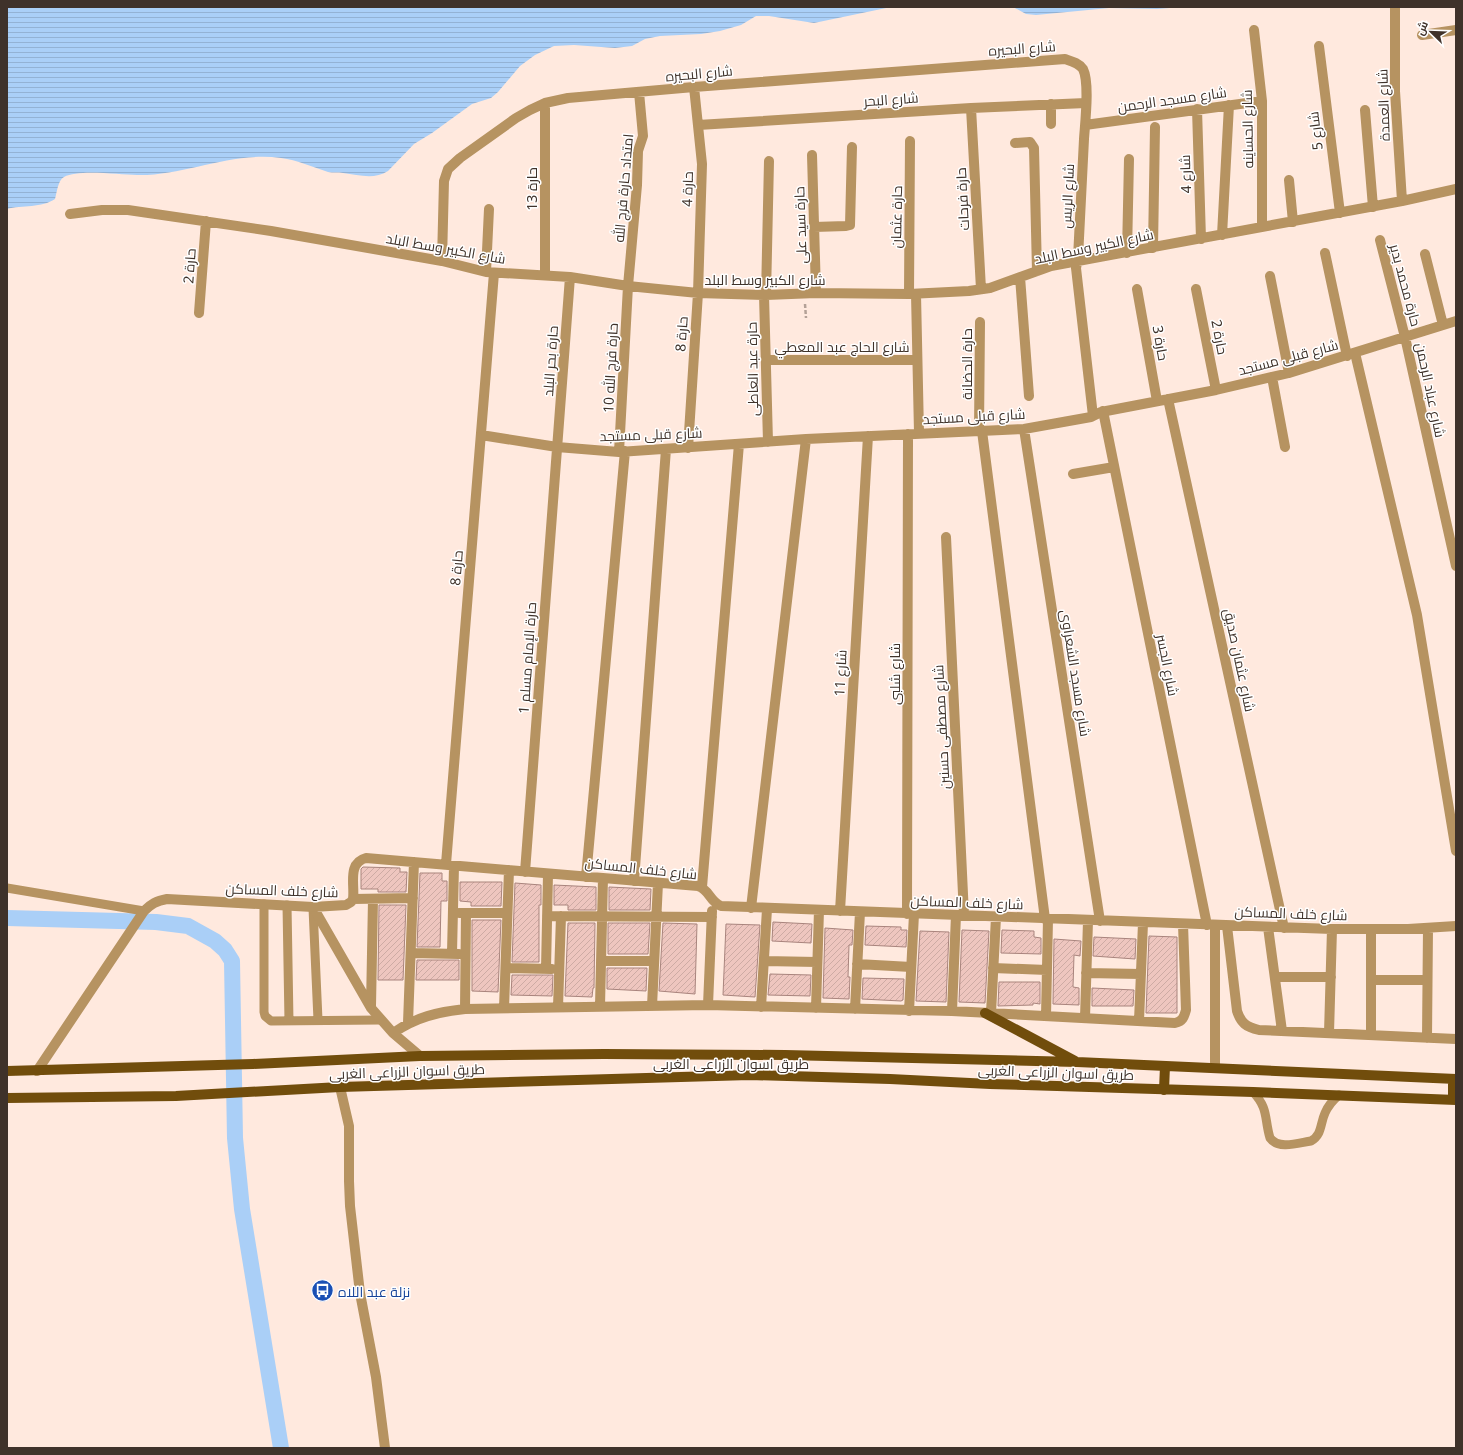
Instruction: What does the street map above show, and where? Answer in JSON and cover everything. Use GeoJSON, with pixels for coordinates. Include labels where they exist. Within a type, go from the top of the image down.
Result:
{"type":"FeatureCollection","features":[{"type":"Feature","properties":{"kind":"main road"},"geometry":{"type":"LineString","coordinates":[[988,1013],[1077,1062]]}},
{"type":"Feature","properties":{"kind":"main road","name":"طريق اسوان الزراعى الغربى"},"geometry":{"type":"LineString","coordinates":[[7,1071],[253,1064],[420,1056],[604,1054],[785,1055],[1077,1062],[1455,1079]]}},
{"type":"Feature","properties":{"kind":"main road"},"geometry":{"type":"LineString","coordinates":[[1164,1090],[1165,1066]]}},
{"type":"Feature","properties":{"kind":"main road","name":"طريق اسوان الزراعى الغربى"},"geometry":{"type":"LineString","coordinates":[[7,1098],[176,1096],[340,1087],[750,1075],[890,1078],[990,1084],[1454,1100]]}},
{"type":"Feature","properties":{"kind":"main road"},"geometry":{"type":"LineString","coordinates":[[1454,1100],[1455,1079]]}},
{"type":"Feature","properties":{"kind":"street","name":"شارع العمدة"},"geometry":{"type":"LineString","coordinates":[[1395,7],[1396,91],[1402,201]]}},
{"type":"Feature","properties":{"kind":"street","name":"شارع الحساينه"},"geometry":{"type":"LineString","coordinates":[[1254,30],[1262,101],[1262,227]]}},
{"type":"Feature","properties":{"kind":"street"},"geometry":{"type":"LineString","coordinates":[[1422,35],[1456,30]]}},
{"type":"Feature","properties":{"kind":"street","name":"شارع 5"},"geometry":{"type":"LineString","coordinates":[[1319,46],[1340,213]]}},
{"type":"Feature","properties":{"kind":"street","name":"شارع البحيره"},"geometry":{"type":"LineString","coordinates":[[442,261],[444,181],[448,169],[460,158],[516,118],[545,103],[568,98],[694,87],[1065,59]]}},
{"type":"Feature","properties":{"kind":"street","name":"شارع الريس"},"geometry":{"type":"LineString","coordinates":[[1065,59],[1076,63],[1083,70],[1086,80],[1085,125],[1076,268],[1093,416]]}},
{"type":"Feature","properties":{"kind":"street","name":"حارة 4"},"geometry":{"type":"LineString","coordinates":[[694,87],[702,164],[698,293]]}},
{"type":"Feature","properties":{"kind":"street","name":"امتداد حارة فرج الله"},"geometry":{"type":"LineString","coordinates":[[628,286],[637,185],[638,151],[643,136],[639,92]]}},
{"type":"Feature","properties":{"kind":"street","name":"شارع مسجد الرحمن"},"geometry":{"type":"LineString","coordinates":[[1085,125],[1262,101]]}},
{"type":"Feature","properties":{"kind":"street","name":"حارة 13"},"geometry":{"type":"LineString","coordinates":[[545,103],[545,275]]}},
{"type":"Feature","properties":{"kind":"street","name":"شارع البحر"},"geometry":{"type":"LineString","coordinates":[[698,125],[971,108],[1086,103]]}},
{"type":"Feature","properties":{"kind":"street"},"geometry":{"type":"LineString","coordinates":[[1050,124],[1051,104]]}},
{"type":"Feature","properties":{"kind":"street"},"geometry":{"type":"LineString","coordinates":[[1222,235],[1229,105]]}},
{"type":"Feature","properties":{"kind":"street","name":"حارة فرحات"},"geometry":{"type":"LineString","coordinates":[[971,108],[981,289]]}},
{"type":"Feature","properties":{"kind":"street","name":"شارع 4"},"geometry":{"type":"LineString","coordinates":[[1197,109],[1201,239]]}},
{"type":"Feature","properties":{"kind":"street"},"geometry":{"type":"LineString","coordinates":[[1364,110],[1373,207]]}},
{"type":"Feature","properties":{"kind":"street"},"geometry":{"type":"LineString","coordinates":[[1153,248],[1154,127]]}},
{"type":"Feature","properties":{"kind":"street","name":"حارة عثمان"},"geometry":{"type":"LineString","coordinates":[[910,141],[913,294],[918,360],[919,433]]}},
{"type":"Feature","properties":{"kind":"street"},"geometry":{"type":"LineString","coordinates":[[1015,143],[1030,142],[1034,148],[1037,271]]}},
{"type":"Feature","properties":{"kind":"street"},"geometry":{"type":"LineString","coordinates":[[814,227],[846,226],[850,224],[852,147]]}},
{"type":"Feature","properties":{"kind":"street","name":"حارة سيد على"},"geometry":{"type":"LineString","coordinates":[[812,155],[816,293]]}},
{"type":"Feature","properties":{"kind":"street"},"geometry":{"type":"LineString","coordinates":[[1127,253],[1130,159]]}},
{"type":"Feature","properties":{"kind":"street","name":"حارة عبد العاطى"},"geometry":{"type":"LineString","coordinates":[[768,161],[765,295],[768,442]]}},
{"type":"Feature","properties":{"kind":"street"},"geometry":{"type":"LineString","coordinates":[[1289,180],[1293,222]]}},
{"type":"Feature","properties":{"kind":"street","name":"شارع الكبير وسط البلد"},"geometry":{"type":"LineString","coordinates":[[70,214],[102,210],[128,210],[271,231],[442,261],[490,273],[570,277],[628,286],[698,293],[765,295],[816,293],[913,294],[944,293],[990,288],[1051,266],[1373,207],[1456,189]]}},
{"type":"Feature","properties":{"kind":"street","name":"حارة 8"},"geometry":{"type":"LineString","coordinates":[[452,953],[453,913],[450,865],[481,435],[490,273],[489,209]]}},
{"type":"Feature","properties":{"kind":"street","name":"حارة 2"},"geometry":{"type":"LineString","coordinates":[[199,314],[206,222]]}},
{"type":"Feature","properties":{"kind":"street","name":"حارة محمد بدير"},"geometry":{"type":"LineString","coordinates":[[1380,240],[1405,337]]}},
{"type":"Feature","properties":{"kind":"street"},"geometry":{"type":"LineString","coordinates":[[1325,254],[1417,615],[1456,851]]}},
{"type":"Feature","properties":{"kind":"street"},"geometry":{"type":"LineString","coordinates":[[1425,254],[1443,325]]}},
{"type":"Feature","properties":{"kind":"street"},"geometry":{"type":"LineString","coordinates":[[1270,276],[1289,373]]}},
{"type":"Feature","properties":{"kind":"street","name":"حارة بحر البلد"},"geometry":{"type":"LineString","coordinates":[[557,447],[570,277]]}},
{"type":"Feature","properties":{"kind":"street"},"geometry":{"type":"LineString","coordinates":[[1020,277],[1029,396]]}},
{"type":"Feature","properties":{"kind":"street","name":"حارة فرج الله 10"},"geometry":{"type":"LineString","coordinates":[[586,877],[622,452],[628,286]]}},
{"type":"Feature","properties":{"kind":"street","name":"حارة 3"},"geometry":{"type":"LineString","coordinates":[[1137,289],[1157,401]]}},
{"type":"Feature","properties":{"kind":"street","name":"حارة 2"},"geometry":{"type":"LineString","coordinates":[[1196,289],[1216,390]]}},
{"type":"Feature","properties":{"kind":"street","name":"حارة 8"},"geometry":{"type":"LineString","coordinates":[[688,448],[698,293]]}},
{"type":"Feature","properties":{"kind":"street","name":"شارع قبلى مستجد"},"geometry":{"type":"LineString","coordinates":[[481,435],[557,447],[622,452],[806,439],[1024,428],[1093,416],[1103,411],[1216,390],[1289,373],[1456,321]]}},
{"type":"Feature","properties":{"kind":"street","name":"حارة الحضانة"},"geometry":{"type":"LineString","coordinates":[[980,322],[980,431],[1046,919],[1046,1016]]}},
{"type":"Feature","properties":{"kind":"street","name":"شارع عباد الرحمن"},"geometry":{"type":"LineString","coordinates":[[1405,337],[1456,566]]}},
{"type":"Feature","properties":{"kind":"street","name":"شارع الحاج عبد المعطي"},"geometry":{"type":"LineString","coordinates":[[766,360],[918,360]]}},
{"type":"Feature","properties":{"kind":"street"},"geometry":{"type":"LineString","coordinates":[[1272,377],[1285,447]]}},
{"type":"Feature","properties":{"kind":"street","name":"شارع عثمان صديق"},"geometry":{"type":"LineString","coordinates":[[1168,399],[1284,928]]}},
{"type":"Feature","properties":{"kind":"street","name":"شارع الجسر"},"geometry":{"type":"LineString","coordinates":[[1103,411],[1211,925],[1215,1068]]}},
{"type":"Feature","properties":{"kind":"street","name":"شارع مسجد الشعراوى"},"geometry":{"type":"LineString","coordinates":[[1024,428],[1100,921]]}},
{"type":"Feature","properties":{"kind":"street","name":"شارع شلبى"},"geometry":{"type":"LineString","coordinates":[[908,434],[911,914],[909,1011]]}},
{"type":"Feature","properties":{"kind":"street","name":"شارع 11"},"geometry":{"type":"LineString","coordinates":[[840,911],[868,436]]}},
{"type":"Feature","properties":{"kind":"street"},"geometry":{"type":"LineString","coordinates":[[752,908],[806,439]]}},
{"type":"Feature","properties":{"kind":"street"},"geometry":{"type":"LineString","coordinates":[[702,888],[739,444]]}},
{"type":"Feature","properties":{"kind":"street","name":"حارة الإمام مسلم 1"},"geometry":{"type":"LineString","coordinates":[[525,872],[557,447]]}},
{"type":"Feature","properties":{"kind":"street"},"geometry":{"type":"LineString","coordinates":[[634,881],[666,449]]}},
{"type":"Feature","properties":{"kind":"street"},"geometry":{"type":"LineString","coordinates":[[1073,474],[1114,468]]}},
{"type":"Feature","properties":{"kind":"street","name":"شارع مصطفى حسنين"},"geometry":{"type":"LineString","coordinates":[[946,537],[960,915],[952,1011]]}},
{"type":"Feature","properties":{"kind":"street","name":"شارع خلف المساكن"},"geometry":{"type":"LineString","coordinates":[[38,1071],[142,914],[157,900],[167,899],[313,907],[346,905],[353,899],[353,872],[358,862],[366,858],[702,888],[713,902],[721,906],[752,908],[1284,928],[1371,929],[1456,926]]}},
{"type":"Feature","properties":{"kind":"street"},"geometry":{"type":"LineString","coordinates":[[408,1023],[414,862]]}},
{"type":"Feature","properties":{"kind":"street"},"geometry":{"type":"LineString","coordinates":[[504,1008],[509,870]]}},
{"type":"Feature","properties":{"kind":"street"},"geometry":{"type":"LineString","coordinates":[[546,969],[548,874]]}},
{"type":"Feature","properties":{"kind":"street"},"geometry":{"type":"LineString","coordinates":[[600,1006],[603,878]]}},
{"type":"Feature","properties":{"kind":"street"},"geometry":{"type":"LineString","coordinates":[[652,1006],[658,883]]}},
{"type":"Feature","properties":{"kind":"street"},"geometry":{"type":"LineString","coordinates":[[371,1008],[373,898]]}},
{"type":"Feature","properties":{"kind":"street"},"geometry":{"type":"LineString","coordinates":[[353,899],[413,898]]}},
{"type":"Feature","properties":{"kind":"street"},"geometry":{"type":"LineString","coordinates":[[708,1005],[713,902]]}},
{"type":"Feature","properties":{"kind":"street"},"geometry":{"type":"LineString","coordinates":[[313,907],[371,1008],[393,1033],[420,1056]]}},
{"type":"Feature","properties":{"kind":"street"},"geometry":{"type":"LineString","coordinates":[[761,1007],[767,908]]}},
{"type":"Feature","properties":{"kind":"street"},"geometry":{"type":"LineString","coordinates":[[816,1008],[819,910]]}},
{"type":"Feature","properties":{"kind":"street"},"geometry":{"type":"LineString","coordinates":[[855,1009],[860,912]]}},
{"type":"Feature","properties":{"kind":"street"},"geometry":{"type":"LineString","coordinates":[[453,913],[508,913]]}},
{"type":"Feature","properties":{"kind":"street"},"geometry":{"type":"LineString","coordinates":[[465,1009],[466,913]]}},
{"type":"Feature","properties":{"kind":"street"},"geometry":{"type":"LineString","coordinates":[[547,916],[712,917]]}},
{"type":"Feature","properties":{"kind":"street"},"geometry":{"type":"LineString","coordinates":[[558,1007],[561,916]]}},
{"type":"Feature","properties":{"kind":"street"},"geometry":{"type":"LineString","coordinates":[[988,1013],[993,968],[996,917]]}},
{"type":"Feature","properties":{"kind":"street"},"geometry":{"type":"LineString","coordinates":[[1085,1018],[1088,920]]}},
{"type":"Feature","properties":{"kind":"street"},"geometry":{"type":"LineString","coordinates":[[1139,1021],[1143,923]]}},
{"type":"Feature","properties":{"kind":"street"},"geometry":{"type":"LineString","coordinates":[[393,1033],[408,1023],[445,1011],[465,1009],[600,1006],[708,1005],[952,1011],[1175,1023],[1180,1022],[1184,1017],[1186,1010],[1183,924]]}},
{"type":"Feature","properties":{"kind":"street"},"geometry":{"type":"LineString","coordinates":[[1227,926],[1237,1010],[1244,1025],[1250,1028],[1258,1030],[1456,1039]]}},
{"type":"Feature","properties":{"kind":"street"},"geometry":{"type":"LineString","coordinates":[[1268,927],[1282,1031]]}},
{"type":"Feature","properties":{"kind":"street"},"geometry":{"type":"LineString","coordinates":[[1427,1038],[1428,928]]}},
{"type":"Feature","properties":{"kind":"street"},"geometry":{"type":"LineString","coordinates":[[1329,1033],[1332,929]]}},
{"type":"Feature","properties":{"kind":"street"},"geometry":{"type":"LineString","coordinates":[[1370,1035],[1371,929]]}},
{"type":"Feature","properties":{"kind":"street"},"geometry":{"type":"LineString","coordinates":[[411,953],[465,954]]}},
{"type":"Feature","properties":{"kind":"street"},"geometry":{"type":"LineString","coordinates":[[601,961],[654,961]]}},
{"type":"Feature","properties":{"kind":"street"},"geometry":{"type":"LineString","coordinates":[[764,961],[817,962]]}},
{"type":"Feature","properties":{"kind":"street"},"geometry":{"type":"LineString","coordinates":[[857,964],[911,967]]}},
{"type":"Feature","properties":{"kind":"street"},"geometry":{"type":"LineString","coordinates":[[506,968],[559,969]]}},
{"type":"Feature","properties":{"kind":"street"},"geometry":{"type":"LineString","coordinates":[[993,968],[1047,970]]}},
{"type":"Feature","properties":{"kind":"street"},"geometry":{"type":"LineString","coordinates":[[1086,973],[1141,974]]}},
{"type":"Feature","properties":{"kind":"street"},"geometry":{"type":"LineString","coordinates":[[1275,977],[1331,977]]}},
{"type":"Feature","properties":{"kind":"street"},"geometry":{"type":"LineString","coordinates":[[1371,980],[1427,980]]}},
{"type":"Feature","properties":{"kind":"street"},"geometry":{"type":"LineString","coordinates":[[340,1087],[349,1126],[349,1188],[360,1293],[376,1377],[385,1448]]}},
{"type":"Feature","properties":{"kind":"lane"},"geometry":{"type":"LineString","coordinates":[[7,888],[142,914]]}},
{"type":"Feature","properties":{"kind":"lane"},"geometry":{"type":"LineString","coordinates":[[264,904],[265,1016],[271,1020],[289,1021],[381,1020]]}},
{"type":"Feature","properties":{"kind":"lane"},"geometry":{"type":"LineString","coordinates":[[287,905],[289,1021]]}},
{"type":"Feature","properties":{"kind":"lane"},"geometry":{"type":"LineString","coordinates":[[313,907],[318,1020]]}},
{"type":"Feature","properties":{"kind":"lane"},"geometry":{"type":"LineString","coordinates":[[1253,1092],[1265,1109],[1270,1138],[1273,1142],[1281,1145],[1311,1141],[1315,1139],[1320,1132],[1323,1119],[1329,1106],[1339,1095]]}},
{"type":"Feature","properties":{"kind":"water"},"geometry":{"type":"Polygon","coordinates":[[[7,7],[891,7],[814,23],[769,16],[756,16],[741,25],[720,31],[701,34],[660,36],[645,39],[632,46],[615,48],[574,45],[554,46],[535,55],[520,66],[491,98],[472,104],[414,144],[388,171],[383,174],[366,176],[328,172],[287,159],[263,157],[245,158],[155,174],[137,175],[79,173],[64,177],[62,179],[59,183],[55,199],[50,202],[7,209],[7,7]]]}},
{"type":"Feature","properties":{"kind":"water"},"geometry":{"type":"Polygon","coordinates":[[[1013,7],[1182,7],[1157,9],[1109,8],[1036,15],[1026,14],[1013,7]]]}},
{"type":"Feature","properties":{"kind":"building"},"geometry":{"type":"Polygon","coordinates":[[[363,867],[400,868],[400,872],[407,872],[406,892],[378,892],[378,889],[361,889],[361,869],[363,867]]]}},
{"type":"Feature","properties":{"kind":"building"},"geometry":{"type":"Polygon","coordinates":[[[420,873],[442,873],[442,881],[447,881],[447,901],[441,901],[440,947],[417,947],[420,873]]]}},
{"type":"Feature","properties":{"kind":"building"},"geometry":{"type":"Polygon","coordinates":[[[460,882],[502,882],[501,906],[471,906],[471,902],[460,901],[460,882]]]}},
{"type":"Feature","properties":{"kind":"building"},"geometry":{"type":"Polygon","coordinates":[[[515,883],[541,885],[541,905],[539,905],[539,962],[512,962],[515,883]]]}},
{"type":"Feature","properties":{"kind":"building"},"geometry":{"type":"Polygon","coordinates":[[[554,885],[596,887],[596,910],[568,910],[568,905],[554,905],[554,885]]]}},
{"type":"Feature","properties":{"kind":"building"},"geometry":{"type":"Polygon","coordinates":[[[609,887],[651,889],[650,910],[609,910],[609,887]]]}},
{"type":"Feature","properties":{"kind":"building"},"geometry":{"type":"Polygon","coordinates":[[[379,905],[406,905],[403,980],[378,980],[379,905]]]}},
{"type":"Feature","properties":{"kind":"building"},"geometry":{"type":"Polygon","coordinates":[[[472,920],[501,920],[498,992],[472,991],[472,920]]]}},
{"type":"Feature","properties":{"kind":"building"},"geometry":{"type":"Polygon","coordinates":[[[773,922],[812,924],[811,943],[772,941],[773,922]]]}},
{"type":"Feature","properties":{"kind":"building"},"geometry":{"type":"Polygon","coordinates":[[[568,923],[595,923],[594,988],[592,997],[565,996],[568,923]]]}},
{"type":"Feature","properties":{"kind":"building"},"geometry":{"type":"Polygon","coordinates":[[[608,923],[650,923],[648,954],[608,954],[608,923]]]}},
{"type":"Feature","properties":{"kind":"building"},"geometry":{"type":"Polygon","coordinates":[[[663,923],[697,924],[695,994],[659,991],[663,923]]]}},
{"type":"Feature","properties":{"kind":"building"},"geometry":{"type":"Polygon","coordinates":[[[726,924],[760,925],[755,997],[723,995],[726,924]]]}},
{"type":"Feature","properties":{"kind":"building"},"geometry":{"type":"Polygon","coordinates":[[[866,926],[901,927],[901,930],[907,930],[906,947],[865,945],[866,926]]]}},
{"type":"Feature","properties":{"kind":"building"},"geometry":{"type":"Polygon","coordinates":[[[825,928],[853,930],[852,945],[849,945],[849,999],[823,998],[825,928]]]}},
{"type":"Feature","properties":{"kind":"building"},"geometry":{"type":"Polygon","coordinates":[[[962,930],[989,931],[985,1003],[959,1002],[962,930]]]}},
{"type":"Feature","properties":{"kind":"building"},"geometry":{"type":"Polygon","coordinates":[[[1002,930],[1034,931],[1034,937],[1041,938],[1041,954],[1001,953],[1002,930]]]}},
{"type":"Feature","properties":{"kind":"building"},"geometry":{"type":"Polygon","coordinates":[[[920,931],[949,932],[946,1002],[916,1001],[920,931]]]}},
{"type":"Feature","properties":{"kind":"building"},"geometry":{"type":"Polygon","coordinates":[[[1149,936],[1177,937],[1177,1013],[1146,1013],[1149,936]]]}},
{"type":"Feature","properties":{"kind":"building"},"geometry":{"type":"Polygon","coordinates":[[[1094,937],[1136,939],[1135,959],[1093,956],[1094,937]]]}},
{"type":"Feature","properties":{"kind":"building"},"geometry":{"type":"Polygon","coordinates":[[[1054,939],[1081,941],[1080,956],[1074,955],[1073,987],[1079,988],[1079,1005],[1053,1004],[1054,939]]]}},
{"type":"Feature","properties":{"kind":"building"},"geometry":{"type":"Polygon","coordinates":[[[417,960],[459,960],[459,980],[416,980],[417,960]]]}},
{"type":"Feature","properties":{"kind":"building"},"geometry":{"type":"Polygon","coordinates":[[[607,968],[647,968],[646,991],[607,989],[607,968]]]}},
{"type":"Feature","properties":{"kind":"building"},"geometry":{"type":"Polygon","coordinates":[[[770,974],[811,975],[810,996],[768,995],[770,974]]]}},
{"type":"Feature","properties":{"kind":"building"},"geometry":{"type":"Polygon","coordinates":[[[512,975],[553,975],[552,996],[511,995],[512,975]]]}},
{"type":"Feature","properties":{"kind":"building"},"geometry":{"type":"Polygon","coordinates":[[[863,978],[904,979],[903,1000],[862,999],[863,978]]]}},
{"type":"Feature","properties":{"kind":"building"},"geometry":{"type":"Polygon","coordinates":[[[999,982],[1040,982],[1040,1004],[1033,1003],[1033,1005],[998,1006],[999,982]]]}},
{"type":"Feature","properties":{"kind":"building"},"geometry":{"type":"Polygon","coordinates":[[[1092,988],[1134,990],[1133,1006],[1092,1006],[1092,988]]]}},
{"type":"Feature","properties":{"kind":"waterway"},"geometry":{"type":"LineString","coordinates":[[7,918],[156,922],[188,926],[215,941],[225,950],[232,961],[235,1138],[242,1209],[281,1448]]}},
{"type":"Feature","properties":{"kind":"place","name":"نزلة عبد اللاه"},"geometry":{"type":"Point","coordinates":[323,1291]}}]}
